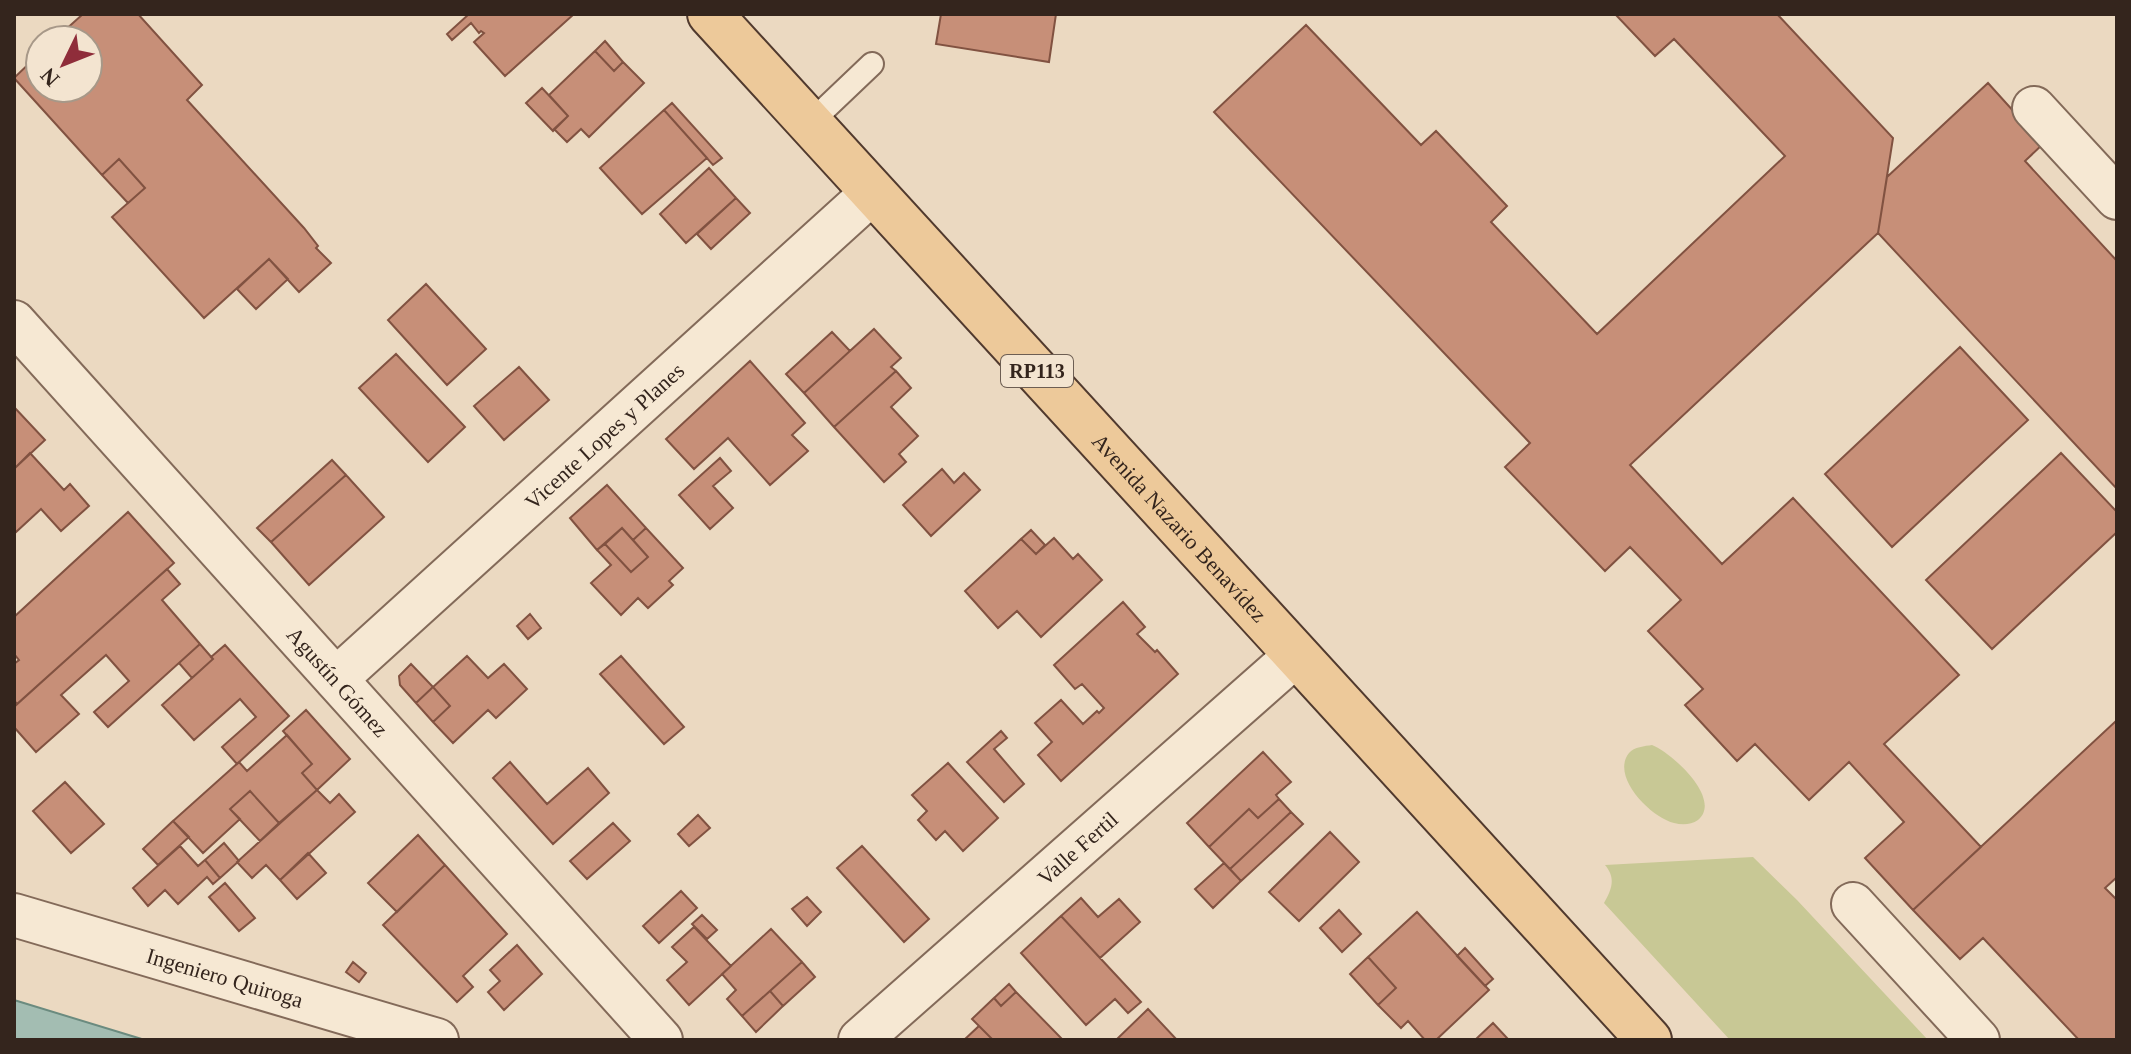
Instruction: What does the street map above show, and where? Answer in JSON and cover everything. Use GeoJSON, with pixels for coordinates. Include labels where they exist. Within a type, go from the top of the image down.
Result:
{"type":"FeatureCollection","features":[{"type":"Feature","properties":{"kind":"main road","name":"Avenida Nazario Benavídez"},"geometry":{"type":"LineString","coordinates":[[710,14],[1649,1040]]}},
{"type":"Feature","properties":{"kind":"street"},"geometry":{"type":"LineString","coordinates":[[2034,108],[2117,198]]}},
{"type":"Feature","properties":{"kind":"street","name":"Vicente Lopes y Planes"},"geometry":{"type":"LineString","coordinates":[[336,679],[873,192]]}},
{"type":"Feature","properties":{"kind":"street","name":"Agustín Gómez"},"geometry":{"type":"LineString","coordinates":[[14,322],[661,1040]]}},
{"type":"Feature","properties":{"kind":"street","name":"Valle Fertil"},"geometry":{"type":"LineString","coordinates":[[860,1040],[1296,655]]}},
{"type":"Feature","properties":{"kind":"street"},"geometry":{"type":"LineString","coordinates":[[1853,904],[1978,1040]]}},
{"type":"Feature","properties":{"kind":"street","name":"Ingeniero Quiroga"},"geometry":{"type":"LineString","coordinates":[[14,915],[437,1040]]}},
{"type":"Feature","properties":{"kind":"lane"},"geometry":{"type":"LineString","coordinates":[[810,123],[872,64]]}},
{"type":"Feature","properties":{"kind":"green space"},"geometry":{"type":"Polygon","coordinates":[[[1652,745],[1682,767],[1700,789],[1704,811],[1695,822],[1680,824],[1665,820],[1645,805],[1629,784],[1625,763],[1629,753],[1652,745]]]}},
{"type":"Feature","properties":{"kind":"green space"},"geometry":{"type":"Polygon","coordinates":[[[1753,857],[1928,1040],[1730,1040],[1604,903],[1612,884],[1611,874],[1605,865],[1753,857]]]}},
{"type":"Feature","properties":{"kind":"shaded area"},"geometry":{"type":"Polygon","coordinates":[[[14,1000],[145,1040],[14,1040],[14,1000]]]}},
{"type":"Feature","properties":{"kind":"building"},"geometry":{"type":"Polygon","coordinates":[[[83,14],[138,14],[202,85],[187,100],[304,228],[318,246],[316,248],[331,263],[299,292],[269,259],[204,318],[112,217],[145,188],[119,159],[102,175],[38,104],[104,104],[104,24],[72,24],[83,14]]]}},
{"type":"Feature","properties":{"kind":"building"},"geometry":{"type":"Polygon","coordinates":[[[469,14],[574,14],[505,76],[474,42],[484,33],[479,33],[471,23],[452,40],[447,34],[469,14]]]}},
{"type":"Feature","properties":{"kind":"building"},"geometry":{"type":"Polygon","coordinates":[[[941,14],[1056,14],[1049,62],[936,44],[941,14]]]}},
{"type":"Feature","properties":{"kind":"building"},"geometry":{"type":"Polygon","coordinates":[[[1615,14],[1777,14],[1893,138],[1878,233],[1630,465],[1722,564],[1793,498],[1959,675],[1884,744],[1981,847],[1913,910],[1865,858],[1904,822],[1849,762],[1809,800],[1755,744],[1737,761],[1685,705],[1703,689],[1648,631],[1681,600],[1630,547],[1605,571],[1505,467],[1530,443],[1214,112],[1306,25],[1421,145],[1436,131],[1507,206],[1491,222],[1597,334],[1785,156],[1674,39],[1655,56],[1615,14]]]}},
{"type":"Feature","properties":{"kind":"building"},"geometry":{"type":"Polygon","coordinates":[[[605,41],[623,62],[614,71],[595,51],[605,41]]]}},
{"type":"Feature","properties":{"kind":"building"},"geometry":{"type":"Polygon","coordinates":[[[595,51],[614,71],[623,62],[644,83],[589,137],[581,129],[567,142],[554,129],[568,116],[549,95],[595,51]]]}},
{"type":"Feature","properties":{"kind":"building"},"geometry":{"type":"Polygon","coordinates":[[[24,68],[24,89],[14,78],[24,68]]]}},
{"type":"Feature","properties":{"kind":"building"},"geometry":{"type":"Polygon","coordinates":[[[1988,83],[2043,144],[2025,161],[2117,261],[2117,489],[1878,233],[1887,177],[1988,83]]]}},
{"type":"Feature","properties":{"kind":"building"},"geometry":{"type":"Polygon","coordinates":[[[542,88],[568,116],[553,131],[526,103],[542,88]]]}},
{"type":"Feature","properties":{"kind":"building"},"geometry":{"type":"Polygon","coordinates":[[[672,103],[722,158],[713,165],[664,110],[672,103]]]}},
{"type":"Feature","properties":{"kind":"building"},"geometry":{"type":"Polygon","coordinates":[[[664,110],[707,158],[642,214],[600,168],[664,110]]]}},
{"type":"Feature","properties":{"kind":"building"},"geometry":{"type":"Polygon","coordinates":[[[119,159],[145,188],[128,203],[102,175],[119,159]]]}},
{"type":"Feature","properties":{"kind":"building"},"geometry":{"type":"Polygon","coordinates":[[[709,168],[736,198],[686,243],[660,214],[709,168]]]}},
{"type":"Feature","properties":{"kind":"building"},"geometry":{"type":"Polygon","coordinates":[[[736,198],[750,213],[711,249],[697,234],[736,198]]]}},
{"type":"Feature","properties":{"kind":"building"},"geometry":{"type":"Polygon","coordinates":[[[269,259],[288,279],[256,309],[237,289],[269,259]]]}},
{"type":"Feature","properties":{"kind":"building"},"geometry":{"type":"Polygon","coordinates":[[[426,284],[486,349],[447,385],[388,320],[426,284]]]}},
{"type":"Feature","properties":{"kind":"building"},"geometry":{"type":"Polygon","coordinates":[[[874,329],[901,358],[891,367],[896,371],[834,427],[804,393],[874,329]]]}},
{"type":"Feature","properties":{"kind":"building"},"geometry":{"type":"Polygon","coordinates":[[[832,332],[850,351],[804,393],[786,374],[832,332]]]}},
{"type":"Feature","properties":{"kind":"building"},"geometry":{"type":"Polygon","coordinates":[[[1960,347],[2028,420],[1892,547],[1825,474],[1960,347]]]}},
{"type":"Feature","properties":{"kind":"building"},"geometry":{"type":"Polygon","coordinates":[[[396,354],[465,427],[428,462],[359,388],[396,354]]]}},
{"type":"Feature","properties":{"kind":"building"},"geometry":{"type":"Polygon","coordinates":[[[750,361],[805,423],[792,435],[808,451],[770,485],[728,438],[694,469],[666,439],[750,361]]]}},
{"type":"Feature","properties":{"kind":"building"},"geometry":{"type":"Polygon","coordinates":[[[519,367],[549,400],[504,440],[474,406],[519,367]]]}},
{"type":"Feature","properties":{"kind":"building"},"geometry":{"type":"Polygon","coordinates":[[[896,371],[911,388],[891,407],[918,436],[899,454],[906,462],[884,482],[834,427],[896,371]]]}},
{"type":"Feature","properties":{"kind":"building"},"geometry":{"type":"Polygon","coordinates":[[[14,407],[45,440],[14,469],[14,407]]]}},
{"type":"Feature","properties":{"kind":"building"},"geometry":{"type":"Polygon","coordinates":[[[30,453],[64,490],[70,484],[89,506],[61,531],[41,509],[16,532],[14,530],[14,469],[30,453]]]}},
{"type":"Feature","properties":{"kind":"building"},"geometry":{"type":"Polygon","coordinates":[[[2061,453],[2117,512],[2117,532],[1992,649],[1926,580],[2061,453]]]}},
{"type":"Feature","properties":{"kind":"building"},"geometry":{"type":"Polygon","coordinates":[[[720,458],[731,471],[713,486],[733,508],[710,529],[679,495],[720,458]]]}},
{"type":"Feature","properties":{"kind":"building"},"geometry":{"type":"Polygon","coordinates":[[[332,460],[346,475],[271,542],[257,528],[332,460]]]}},
{"type":"Feature","properties":{"kind":"building"},"geometry":{"type":"Polygon","coordinates":[[[942,469],[954,483],[964,473],[980,490],[931,536],[903,505],[942,469]]]}},
{"type":"Feature","properties":{"kind":"building"},"geometry":{"type":"Polygon","coordinates":[[[346,475],[384,517],[309,585],[271,542],[346,475]]]}},
{"type":"Feature","properties":{"kind":"building"},"geometry":{"type":"Polygon","coordinates":[[[607,485],[646,528],[633,540],[622,528],[597,550],[570,518],[607,485]]]}},
{"type":"Feature","properties":{"kind":"building"},"geometry":{"type":"Polygon","coordinates":[[[128,512],[174,563],[17,704],[14,700],[14,664],[19,660],[14,654],[14,617],[128,512]]]}},
{"type":"Feature","properties":{"kind":"building"},"geometry":{"type":"Polygon","coordinates":[[[622,528],[648,557],[631,572],[605,544],[622,528]]]}},
{"type":"Feature","properties":{"kind":"building"},"geometry":{"type":"Polygon","coordinates":[[[646,528],[683,568],[669,581],[673,585],[648,608],[638,598],[621,615],[591,583],[611,565],[597,550],[605,544],[631,572],[648,557],[633,540],[646,528]]]}},
{"type":"Feature","properties":{"kind":"building"},"geometry":{"type":"Polygon","coordinates":[[[1031,530],[1045,545],[1036,554],[1021,539],[1031,530]]]}},
{"type":"Feature","properties":{"kind":"building"},"geometry":{"type":"Polygon","coordinates":[[[1054,538],[1073,559],[1078,554],[1102,580],[1041,637],[1017,611],[998,628],[965,591],[1021,539],[1036,554],[1054,538]]]}},
{"type":"Feature","properties":{"kind":"building"},"geometry":{"type":"Polygon","coordinates":[[[167,569],[180,584],[162,600],[200,644],[108,727],[94,712],[129,681],[106,655],[61,695],[79,714],[36,752],[14,727],[14,707],[167,569]]]}},
{"type":"Feature","properties":{"kind":"building"},"geometry":{"type":"Polygon","coordinates":[[[1123,602],[1145,627],[1137,634],[1155,652],[1157,650],[1178,674],[1061,781],[1038,755],[1052,742],[1035,723],[1061,700],[1083,724],[1104,708],[1082,684],[1075,689],[1054,665],[1123,602]]]}},
{"type":"Feature","properties":{"kind":"building"},"geometry":{"type":"Polygon","coordinates":[[[530,614],[541,628],[528,639],[517,626],[530,614]]]}},
{"type":"Feature","properties":{"kind":"building"},"geometry":{"type":"Polygon","coordinates":[[[200,644],[213,659],[192,678],[179,663],[200,644]]]}},
{"type":"Feature","properties":{"kind":"building"},"geometry":{"type":"Polygon","coordinates":[[[225,645],[289,716],[237,764],[222,747],[256,717],[240,699],[194,740],[162,705],[225,645]]]}},
{"type":"Feature","properties":{"kind":"building"},"geometry":{"type":"Polygon","coordinates":[[[467,656],[488,678],[504,664],[527,689],[496,718],[488,710],[453,743],[433,722],[450,706],[433,687],[467,656]]]}},
{"type":"Feature","properties":{"kind":"building"},"geometry":{"type":"Polygon","coordinates":[[[621,656],[684,727],[664,744],[600,674],[621,656]]]}},
{"type":"Feature","properties":{"kind":"building"},"geometry":{"type":"Polygon","coordinates":[[[411,664],[433,687],[416,703],[400,685],[399,676],[411,664]]]}},
{"type":"Feature","properties":{"kind":"building"},"geometry":{"type":"Polygon","coordinates":[[[433,687],[450,706],[433,722],[416,703],[433,687]]]}},
{"type":"Feature","properties":{"kind":"building"},"geometry":{"type":"Polygon","coordinates":[[[306,710],[350,759],[317,790],[302,773],[312,764],[283,731],[306,710]]]}},
{"type":"Feature","properties":{"kind":"building"},"geometry":{"type":"Polygon","coordinates":[[[2117,720],[2117,877],[2105,888],[2117,900],[2117,1040],[2079,1040],[1983,938],[1960,959],[1913,910],[2117,720]]]}},
{"type":"Feature","properties":{"kind":"building"},"geometry":{"type":"Polygon","coordinates":[[[1001,731],[1007,738],[994,749],[1024,784],[1004,802],[967,762],[1001,731]]]}},
{"type":"Feature","properties":{"kind":"building"},"geometry":{"type":"Polygon","coordinates":[[[287,735],[312,764],[302,773],[317,790],[279,823],[250,791],[230,809],[240,819],[203,853],[173,821],[239,762],[247,771],[287,735]]]}},
{"type":"Feature","properties":{"kind":"building"},"geometry":{"type":"Polygon","coordinates":[[[1263,752],[1291,782],[1276,795],[1279,799],[1258,818],[1249,809],[1209,847],[1187,823],[1263,752]]]}},
{"type":"Feature","properties":{"kind":"building"},"geometry":{"type":"Polygon","coordinates":[[[510,762],[547,804],[588,768],[609,793],[553,844],[493,778],[510,762]]]}},
{"type":"Feature","properties":{"kind":"building"},"geometry":{"type":"Polygon","coordinates":[[[948,763],[998,818],[963,851],[945,831],[936,840],[918,820],[927,811],[912,795],[948,763]]]}},
{"type":"Feature","properties":{"kind":"building"},"geometry":{"type":"Polygon","coordinates":[[[65,782],[104,824],[71,853],[33,811],[65,782]]]}},
{"type":"Feature","properties":{"kind":"building"},"geometry":{"type":"Polygon","coordinates":[[[317,790],[330,803],[339,794],[355,812],[280,880],[266,865],[252,878],[237,862],[317,790]]]}},
{"type":"Feature","properties":{"kind":"building"},"geometry":{"type":"Polygon","coordinates":[[[250,791],[279,823],[260,841],[230,809],[250,791]]]}},
{"type":"Feature","properties":{"kind":"building"},"geometry":{"type":"Polygon","coordinates":[[[1279,799],[1291,812],[1230,869],[1209,847],[1249,809],[1258,818],[1279,799]]]}},
{"type":"Feature","properties":{"kind":"building"},"geometry":{"type":"Polygon","coordinates":[[[1291,812],[1303,824],[1241,881],[1230,869],[1291,812]]]}},
{"type":"Feature","properties":{"kind":"building"},"geometry":{"type":"Polygon","coordinates":[[[698,815],[710,828],[689,846],[678,834],[698,815]]]}},
{"type":"Feature","properties":{"kind":"building"},"geometry":{"type":"Polygon","coordinates":[[[173,821],[189,837],[158,865],[143,849],[173,821]]]}},
{"type":"Feature","properties":{"kind":"building"},"geometry":{"type":"Polygon","coordinates":[[[613,823],[630,841],[587,879],[570,861],[613,823]]]}},
{"type":"Feature","properties":{"kind":"building"},"geometry":{"type":"Polygon","coordinates":[[[1330,832],[1359,862],[1299,921],[1269,892],[1330,832]]]}},
{"type":"Feature","properties":{"kind":"building"},"geometry":{"type":"Polygon","coordinates":[[[418,835],[445,865],[397,912],[368,883],[418,835]]]}},
{"type":"Feature","properties":{"kind":"building"},"geometry":{"type":"Polygon","coordinates":[[[224,843],[239,861],[220,878],[205,860],[224,843]]]}},
{"type":"Feature","properties":{"kind":"building"},"geometry":{"type":"Polygon","coordinates":[[[180,846],[198,866],[205,860],[220,878],[213,884],[207,877],[178,904],[165,890],[148,906],[133,888],[180,846]]]}},
{"type":"Feature","properties":{"kind":"building"},"geometry":{"type":"Polygon","coordinates":[[[862,846],[929,919],[904,942],[837,868],[862,846]]]}},
{"type":"Feature","properties":{"kind":"building"},"geometry":{"type":"Polygon","coordinates":[[[308,853],[326,873],[297,899],[280,880],[308,853]]]}},
{"type":"Feature","properties":{"kind":"building"},"geometry":{"type":"Polygon","coordinates":[[[1224,863],[1241,881],[1213,908],[1195,889],[1224,863]]]}},
{"type":"Feature","properties":{"kind":"building"},"geometry":{"type":"Polygon","coordinates":[[[445,865],[507,934],[463,976],[473,987],[457,1002],[383,925],[445,865]]]}},
{"type":"Feature","properties":{"kind":"building"},"geometry":{"type":"Polygon","coordinates":[[[225,883],[255,918],[239,931],[209,897],[225,883]]]}},
{"type":"Feature","properties":{"kind":"building"},"geometry":{"type":"Polygon","coordinates":[[[681,891],[697,908],[659,943],[643,926],[681,891]]]}},
{"type":"Feature","properties":{"kind":"building"},"geometry":{"type":"Polygon","coordinates":[[[807,897],[821,912],[807,926],[792,909],[807,897]]]}},
{"type":"Feature","properties":{"kind":"building"},"geometry":{"type":"Polygon","coordinates":[[[1081,898],[1098,917],[1119,899],[1140,922],[1100,958],[1061,916],[1081,898]]]}},
{"type":"Feature","properties":{"kind":"building"},"geometry":{"type":"Polygon","coordinates":[[[1339,910],[1361,934],[1342,952],[1320,928],[1339,910]]]}},
{"type":"Feature","properties":{"kind":"building"},"geometry":{"type":"Polygon","coordinates":[[[1417,912],[1489,990],[1436,1040],[1425,1040],[1408,1021],[1401,1028],[1378,1005],[1396,988],[1368,957],[1417,912]]]}},
{"type":"Feature","properties":{"kind":"building"},"geometry":{"type":"Polygon","coordinates":[[[702,915],[717,930],[707,939],[692,924],[702,915]]]}},
{"type":"Feature","properties":{"kind":"building"},"geometry":{"type":"Polygon","coordinates":[[[1061,916],[1141,1002],[1128,1013],[1115,999],[1086,1025],[1021,953],[1061,916]]]}},
{"type":"Feature","properties":{"kind":"building"},"geometry":{"type":"Polygon","coordinates":[[[694,927],[731,966],[689,1005],[667,980],[687,962],[672,947],[694,927]]]}},
{"type":"Feature","properties":{"kind":"building"},"geometry":{"type":"Polygon","coordinates":[[[771,929],[802,962],[742,1016],[727,999],[736,990],[722,974],[771,929]]]}},
{"type":"Feature","properties":{"kind":"building"},"geometry":{"type":"Polygon","coordinates":[[[517,945],[542,974],[504,1010],[488,992],[500,981],[490,970],[517,945]]]}},
{"type":"Feature","properties":{"kind":"building"},"geometry":{"type":"Polygon","coordinates":[[[1465,948],[1493,979],[1485,986],[1457,956],[1465,948]]]}},
{"type":"Feature","properties":{"kind":"building"},"geometry":{"type":"Polygon","coordinates":[[[1368,957],[1396,988],[1378,1005],[1350,974],[1368,957]]]}},
{"type":"Feature","properties":{"kind":"building"},"geometry":{"type":"Polygon","coordinates":[[[353,962],[366,973],[359,982],[346,972],[353,962]]]}},
{"type":"Feature","properties":{"kind":"building"},"geometry":{"type":"Polygon","coordinates":[[[802,962],[815,977],[783,1006],[770,991],[802,962]]]}},
{"type":"Feature","properties":{"kind":"building"},"geometry":{"type":"Polygon","coordinates":[[[1009,984],[1016,992],[1001,1006],[994,998],[1009,984]]]}},
{"type":"Feature","properties":{"kind":"building"},"geometry":{"type":"Polygon","coordinates":[[[770,991],[783,1006],[756,1032],[742,1016],[770,991]]]}},
{"type":"Feature","properties":{"kind":"building"},"geometry":{"type":"Polygon","coordinates":[[[1016,992],[1061,1038],[1059,1040],[993,1040],[972,1019],[994,998],[1001,1006],[1016,992]]]}},
{"type":"Feature","properties":{"kind":"building"},"geometry":{"type":"Polygon","coordinates":[[[1148,1009],[1177,1040],[1116,1040],[1148,1009]]]}},
{"type":"Feature","properties":{"kind":"building"},"geometry":{"type":"Polygon","coordinates":[[[1493,1023],[1507,1038],[1505,1040],[1475,1040],[1493,1023]]]}},
{"type":"Feature","properties":{"kind":"building"},"geometry":{"type":"Polygon","coordinates":[[[979,1026],[993,1040],[964,1040],[979,1026]]]}}]}
